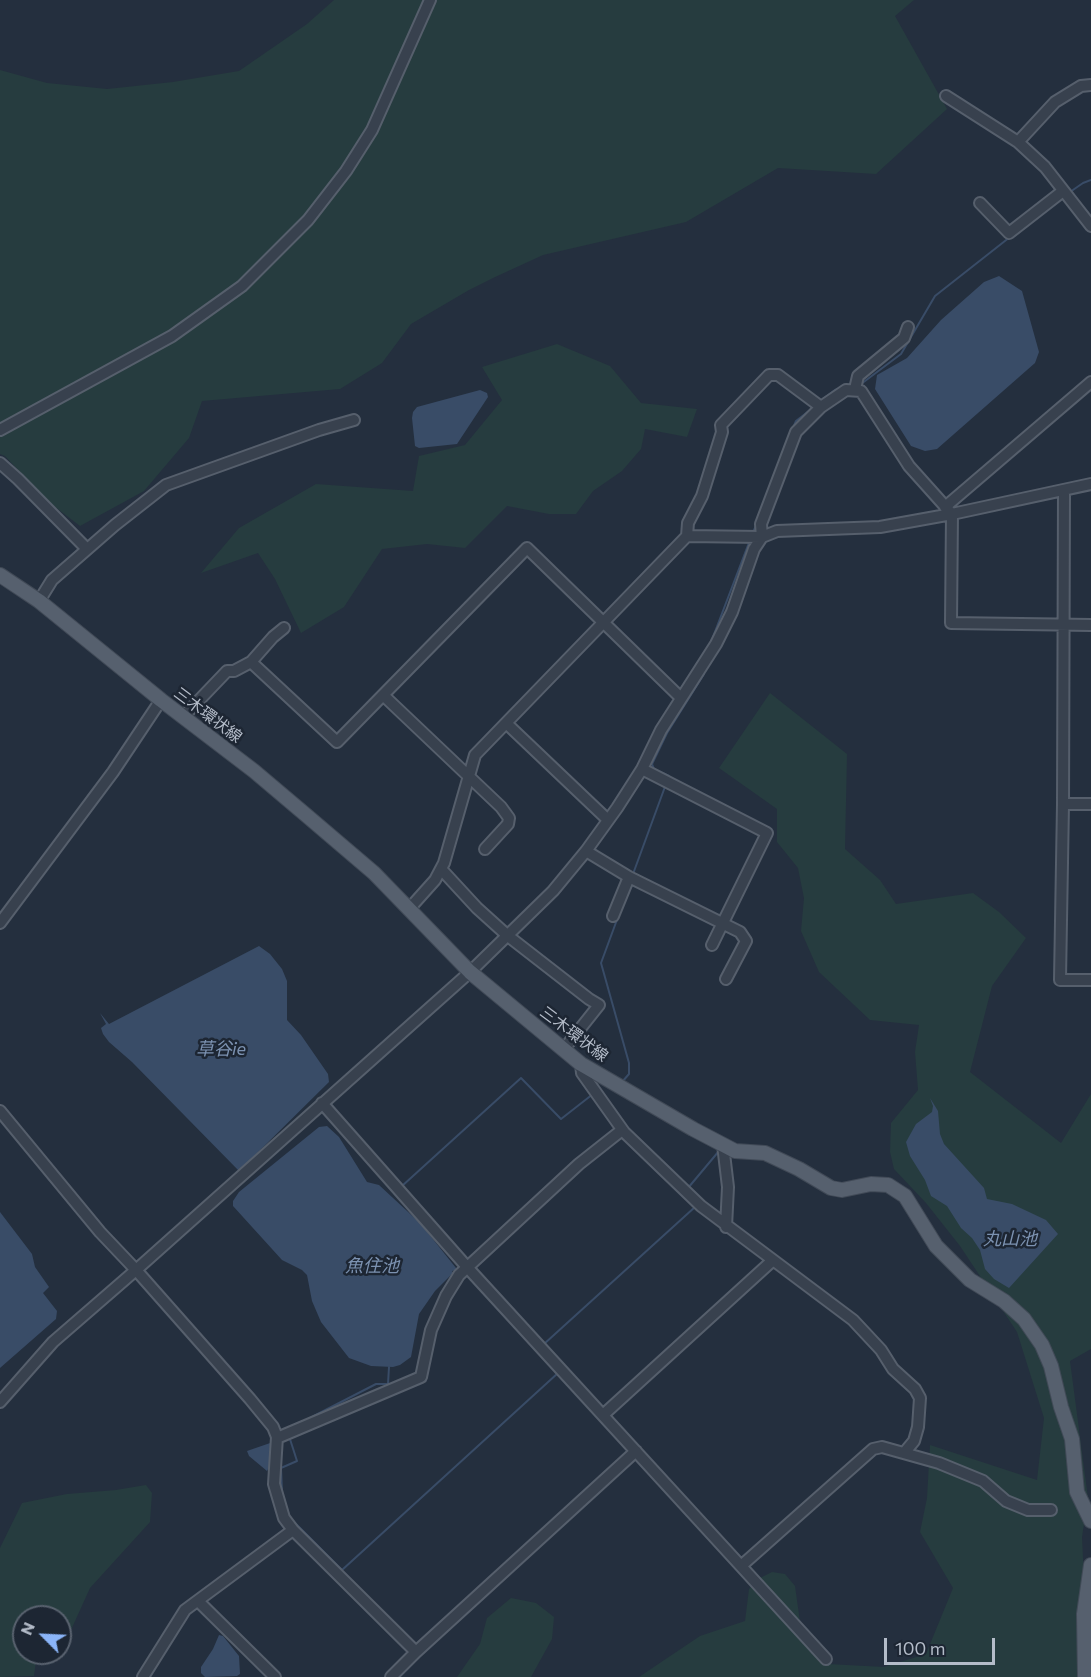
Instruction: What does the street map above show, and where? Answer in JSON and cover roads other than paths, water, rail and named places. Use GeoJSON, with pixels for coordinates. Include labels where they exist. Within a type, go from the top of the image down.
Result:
{"type":"FeatureCollection","features":[{"type":"Feature","properties":{"kind":"main road","name":"三木環状線"},"geometry":{"type":"LineString","coordinates":[[0,575],[39,601],[306,814],[374,873],[470,972],[581,1064],[735,1151],[765,1153],[831,1188],[842,1190],[871,1184],[888,1185],[905,1196],[936,1246],[970,1280],[1004,1301],[1024,1319],[1042,1345],[1051,1366],[1072,1439],[1077,1492],[1091,1521]]}},
{"type":"Feature","properties":{"kind":"main road"},"geometry":{"type":"LineString","coordinates":[[1085,1677],[1084,1614],[1091,1565]]}},
{"type":"Feature","properties":{"kind":"street"},"geometry":{"type":"LineString","coordinates":[[0,430],[172,336],[242,286],[308,220],[346,171],[372,130],[430,0]]}},
{"type":"Feature","properties":{"kind":"street"},"geometry":{"type":"LineString","coordinates":[[1018,142],[1055,102],[1081,86],[1091,85]]}},
{"type":"Feature","properties":{"kind":"street"},"geometry":{"type":"LineString","coordinates":[[946,96],[1018,142],[1045,167],[1091,226]]}},
{"type":"Feature","properties":{"kind":"street"},"geometry":{"type":"LineString","coordinates":[[980,203],[1009,233],[1063,191]]}},
{"type":"Feature","properties":{"kind":"street"},"geometry":{"type":"LineString","coordinates":[[855,389],[858,376],[904,338],[908,327]]}},
{"type":"Feature","properties":{"kind":"street"},"geometry":{"type":"LineString","coordinates":[[409,909],[435,880],[448,854],[476,755],[687,536],[688,523],[702,496],[722,432],[721,424],[769,375],[778,375],[821,407]]}},
{"type":"Feature","properties":{"kind":"street"},"geometry":{"type":"LineString","coordinates":[[949,511],[1091,382]]}},
{"type":"Feature","properties":{"kind":"street"},"geometry":{"type":"LineString","coordinates":[[0,1402],[53,1342],[470,972],[553,891],[586,851],[642,769],[661,730],[716,644],[732,612],[754,549],[762,537],[761,524],[796,432],[821,407],[846,390],[861,391],[909,466],[949,511],[951,623],[1091,625]]}},
{"type":"Feature","properties":{"kind":"street"},"geometry":{"type":"LineString","coordinates":[[39,601],[52,580],[166,484],[354,420]]}},
{"type":"Feature","properties":{"kind":"street"},"geometry":{"type":"LineString","coordinates":[[0,463],[87,549]]}},
{"type":"Feature","properties":{"kind":"street"},"geometry":{"type":"LineString","coordinates":[[687,536],[762,537],[777,531],[880,527],[949,511],[1091,484]]}},
{"type":"Feature","properties":{"kind":"street"},"geometry":{"type":"LineString","coordinates":[[1064,489],[1060,980],[1091,980]]}},
{"type":"Feature","properties":{"kind":"street"},"geometry":{"type":"LineString","coordinates":[[251,662],[336,742],[527,548],[681,698]]}},
{"type":"Feature","properties":{"kind":"street"},"geometry":{"type":"LineString","coordinates":[[183,717],[227,671],[234,671],[251,662],[284,628]]}},
{"type":"Feature","properties":{"kind":"street"},"geometry":{"type":"LineString","coordinates":[[383,695],[501,807],[509,818],[508,824],[485,849]]}},
{"type":"Feature","properties":{"kind":"street"},"geometry":{"type":"LineString","coordinates":[[0,923],[113,772],[161,700]]}},
{"type":"Feature","properties":{"kind":"street"},"geometry":{"type":"LineString","coordinates":[[506,723],[608,820]]}},
{"type":"Feature","properties":{"kind":"street"},"geometry":{"type":"LineString","coordinates":[[642,769],[767,833],[712,945]]}},
{"type":"Feature","properties":{"kind":"street"},"geometry":{"type":"LineString","coordinates":[[1063,804],[1091,804]]}},
{"type":"Feature","properties":{"kind":"street"},"geometry":{"type":"LineString","coordinates":[[586,851],[629,877],[740,932],[746,941],[726,979]]}},
{"type":"Feature","properties":{"kind":"street"},"geometry":{"type":"LineString","coordinates":[[441,869],[477,908],[508,936],[599,1005],[564,1049]]}},
{"type":"Feature","properties":{"kind":"street"},"geometry":{"type":"LineString","coordinates":[[613,916],[629,877]]}},
{"type":"Feature","properties":{"kind":"street"},"geometry":{"type":"LineString","coordinates":[[581,1064],[582,1072],[622,1130],[726,1227],[853,1320],[881,1350],[894,1369],[915,1389],[920,1398],[918,1427],[914,1441],[904,1453]]}},
{"type":"Feature","properties":{"kind":"street"},"geometry":{"type":"LineString","coordinates":[[322,1103],[467,1267],[826,1659]]}},
{"type":"Feature","properties":{"kind":"street"},"geometry":{"type":"LineString","coordinates":[[0,1111],[100,1232],[273,1427],[277,1438],[274,1484],[284,1518],[293,1530],[416,1652]]}},
{"type":"Feature","properties":{"kind":"street"},"geometry":{"type":"LineString","coordinates":[[277,1438],[421,1377],[431,1330],[459,1275],[579,1164],[622,1130]]}},
{"type":"Feature","properties":{"kind":"street"},"geometry":{"type":"LineString","coordinates":[[723,1145],[728,1187],[726,1227]]}},
{"type":"Feature","properties":{"kind":"street"},"geometry":{"type":"LineString","coordinates":[[603,1415],[772,1262]]}},
{"type":"Feature","properties":{"kind":"street"},"geometry":{"type":"LineString","coordinates":[[741,1566],[873,1449],[882,1447],[939,1463],[983,1481],[1006,1501],[1028,1510],[1051,1510]]}},
{"type":"Feature","properties":{"kind":"street"},"geometry":{"type":"LineString","coordinates":[[391,1677],[636,1451]]}},
{"type":"Feature","properties":{"kind":"street"},"geometry":{"type":"LineString","coordinates":[[143,1677],[185,1610],[293,1530]]}},
{"type":"Feature","properties":{"kind":"street"},"geometry":{"type":"LineString","coordinates":[[198,1601],[275,1677]]}},
{"type":"Feature","properties":{"kind":"street"},"geometry":{"type":"LineString","coordinates":[[259,1677],[262,1665]]}},
{"type":"Feature","properties":{"kind":"water"},"geometry":{"type":"Polygon","coordinates":[[[999,276],[1022,291],[1039,352],[1035,363],[937,449],[925,451],[911,446],[875,389],[877,375],[907,358],[941,320],[984,282],[999,276]]]}},
{"type":"Feature","properties":{"kind":"water"},"geometry":{"type":"Polygon","coordinates":[[[480,390],[487,393],[488,397],[457,444],[419,448],[415,446],[412,418],[417,407],[480,390]]]}},
{"type":"Feature","properties":{"kind":"water","name":"草谷ie"},"geometry":{"type":"Polygon","coordinates":[[[259,946],[270,954],[282,969],[287,981],[287,1020],[301,1035],[328,1074],[329,1082],[239,1171],[132,1062],[109,1042],[101,1028],[106,1024],[100,1013],[109,1024],[259,946]]]}},
{"type":"Feature","properties":{"kind":"water","name":"丸山池"},"geometry":{"type":"Polygon","coordinates":[[[930,1098],[938,1111],[940,1134],[944,1144],[984,1188],[987,1199],[1012,1204],[1046,1220],[1058,1234],[1009,1288],[994,1279],[985,1269],[980,1250],[961,1228],[947,1206],[931,1196],[925,1180],[910,1156],[906,1142],[916,1124],[932,1112],[933,1106],[930,1098]]]}},
{"type":"Feature","properties":{"kind":"water","name":"魚住池"},"geometry":{"type":"Polygon","coordinates":[[[327,1126],[339,1137],[367,1182],[379,1185],[420,1223],[456,1268],[435,1291],[419,1314],[411,1357],[400,1365],[371,1366],[349,1358],[321,1322],[312,1301],[307,1275],[282,1260],[233,1206],[233,1201],[239,1192],[319,1127],[327,1126]]]}},
{"type":"Feature","properties":{"kind":"water"},"geometry":{"type":"Polygon","coordinates":[[[0,1212],[32,1254],[35,1267],[49,1287],[43,1293],[57,1311],[56,1319],[0,1368],[0,1212]]]}},
{"type":"Feature","properties":{"kind":"water"},"geometry":{"type":"Polygon","coordinates":[[[273,1442],[271,1464],[267,1471],[249,1456],[247,1451],[273,1442]]]}},
{"type":"Feature","properties":{"kind":"water"},"geometry":{"type":"Polygon","coordinates":[[[219,1635],[223,1636],[239,1656],[240,1674],[237,1676],[205,1677],[201,1673],[201,1667],[219,1635]]]}},
{"type":"Feature","properties":{"kind":"waterway"},"geometry":{"type":"LineString","coordinates":[[1070,192],[1091,180]]}},
{"type":"Feature","properties":{"kind":"waterway"},"geometry":{"type":"LineString","coordinates":[[861,384],[901,354],[935,296],[1010,237]]}},
{"type":"Feature","properties":{"kind":"waterway"},"geometry":{"type":"LineString","coordinates":[[823,399],[841,388]]}},
{"type":"Feature","properties":{"kind":"waterway"},"geometry":{"type":"LineString","coordinates":[[793,428],[796,421],[814,407]]}},
{"type":"Feature","properties":{"kind":"waterway"},"geometry":{"type":"LineString","coordinates":[[752,535],[757,523]]}},
{"type":"Feature","properties":{"kind":"waterway"},"geometry":{"type":"LineString","coordinates":[[713,637],[750,540]]}},
{"type":"Feature","properties":{"kind":"waterway"},"geometry":{"type":"LineString","coordinates":[[668,779],[669,776],[654,769],[652,764],[667,733],[704,674]]}},
{"type":"Feature","properties":{"kind":"waterway"},"geometry":{"type":"LineString","coordinates":[[633,874],[666,784]]}},
{"type":"Feature","properties":{"kind":"waterway"},"geometry":{"type":"LineString","coordinates":[[618,917],[601,963],[629,1063],[629,1074],[622,1082]]}},
{"type":"Feature","properties":{"kind":"waterway"},"geometry":{"type":"LineString","coordinates":[[402,1186],[521,1078],[561,1119],[593,1094]]}},
{"type":"Feature","properties":{"kind":"waterway"},"geometry":{"type":"LineString","coordinates":[[688,1188],[719,1151]]}},
{"type":"Feature","properties":{"kind":"waterway"},"geometry":{"type":"LineString","coordinates":[[544,1344],[695,1207]]}},
{"type":"Feature","properties":{"kind":"waterway"},"geometry":{"type":"LineString","coordinates":[[308,1419],[376,1384],[388,1384],[389,1367]]}},
{"type":"Feature","properties":{"kind":"waterway"},"geometry":{"type":"LineString","coordinates":[[287,1510],[290,1518],[342,1570],[558,1373]]}},
{"type":"Feature","properties":{"kind":"waterway"},"geometry":{"type":"LineString","coordinates":[[282,1493],[281,1468],[297,1461],[289,1436]]}}]}
